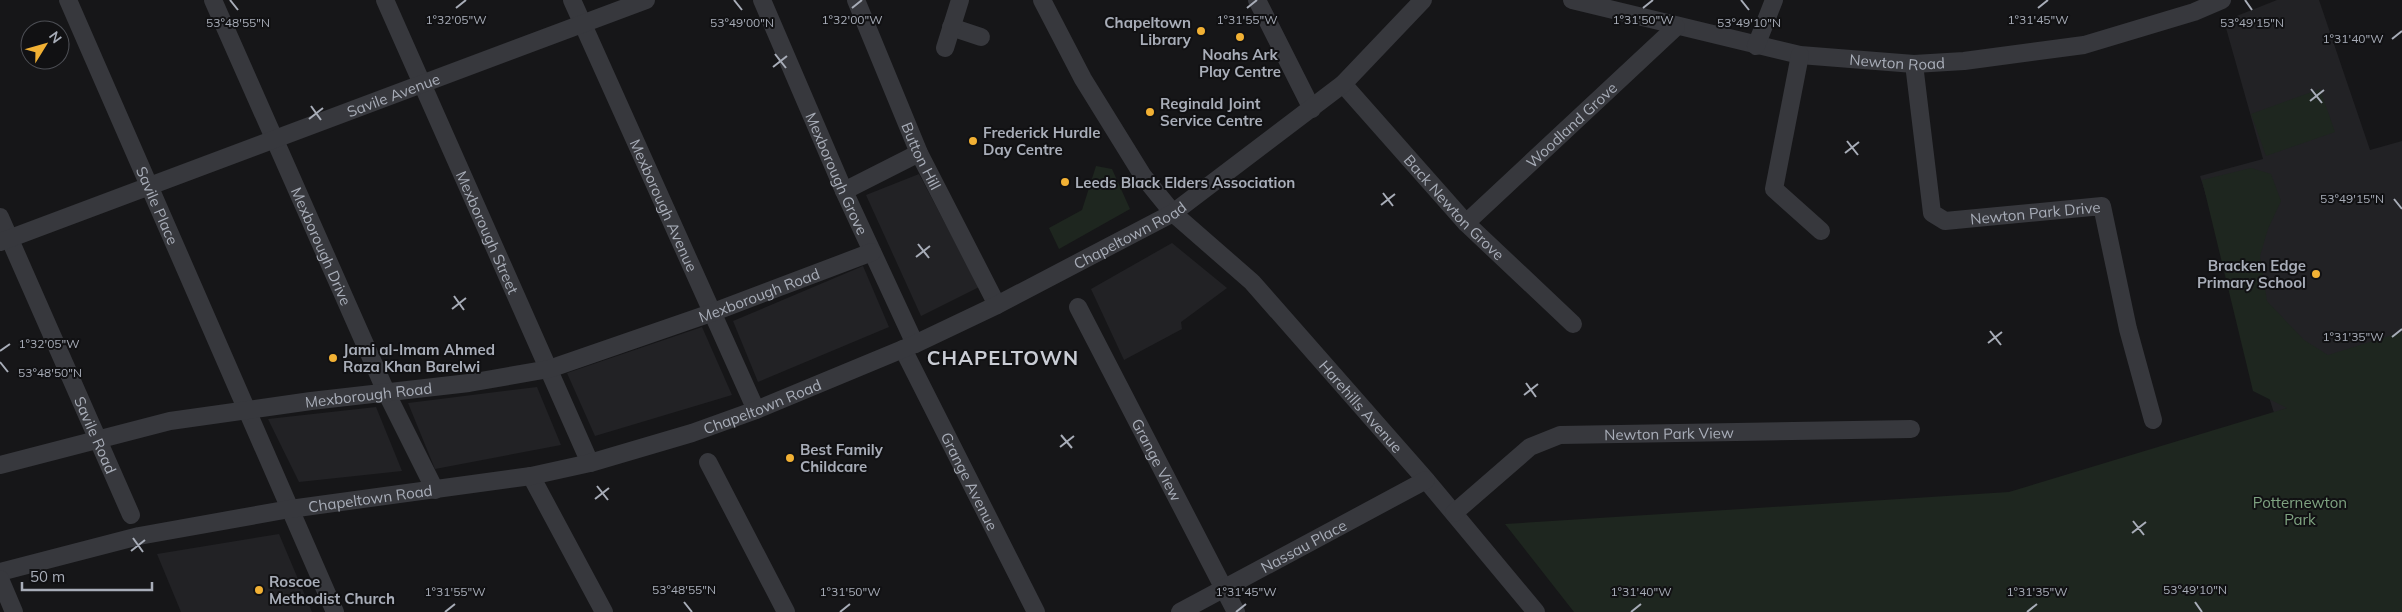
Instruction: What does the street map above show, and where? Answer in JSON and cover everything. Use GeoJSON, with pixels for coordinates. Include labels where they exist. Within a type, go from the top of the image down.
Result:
{"type":"FeatureCollection","features":[{"type":"Feature","properties":{"kind":"street","name":"Savile Place"},"geometry":{"type":"LineString","coordinates":[[68,0],[147,186],[248,409],[335,612]]}},
{"type":"Feature","properties":{"kind":"street","name":"Mexborough Drive"},"geometry":{"type":"LineString","coordinates":[[213,0],[387,394],[436,490]]}},
{"type":"Feature","properties":{"kind":"street","name":"Mexborough Street"},"geometry":{"type":"LineString","coordinates":[[386,0],[590,463]]}},
{"type":"Feature","properties":{"kind":"street","name":"Mexborough Avenue"},"geometry":{"type":"LineString","coordinates":[[572,0],[756,410]]}},
{"type":"Feature","properties":{"kind":"street","name":"Savile Avenue"},"geometry":{"type":"LineString","coordinates":[[5,240],[646,0]]}},
{"type":"Feature","properties":{"kind":"street","name":"Mexborough Grove"},"geometry":{"type":"LineString","coordinates":[[762,0],[872,252],[909,346]]}},
{"type":"Feature","properties":{"kind":"street","name":"Button Hill"},"geometry":{"type":"LineString","coordinates":[[856,0],[919,153],[997,305]]}},
{"type":"Feature","properties":{"kind":"street"},"geometry":{"type":"LineString","coordinates":[[945,48],[960,0]]}},
{"type":"Feature","properties":{"kind":"street","name":"Harehills Avenue"},"geometry":{"type":"LineString","coordinates":[[1042,0],[1083,79],[1130,157],[1173,213],[1252,282],[1426,480],[1536,612]]}},
{"type":"Feature","properties":{"kind":"street"},"geometry":{"type":"LineString","coordinates":[[1257,0],[1312,109]]}},
{"type":"Feature","properties":{"kind":"street","name":"Chapeltown Road"},"geometry":{"type":"LineString","coordinates":[[0,572],[135,524],[290,509],[531,476],[590,463],[692,433],[756,410],[909,346],[997,305],[1173,213],[1343,84],[1423,0]]}},
{"type":"Feature","properties":{"kind":"street","name":"Newton Road"},"geometry":{"type":"LineString","coordinates":[[1572,0],[1676,27],[1800,55],[1914,64],[1964,61],[2084,45],[2194,12],[2222,0]]}},
{"type":"Feature","properties":{"kind":"street"},"geometry":{"type":"LineString","coordinates":[[1756,46],[1774,0]]}},
{"type":"Feature","properties":{"kind":"street"},"geometry":{"type":"LineString","coordinates":[[951,27],[981,37]]}},
{"type":"Feature","properties":{"kind":"street","name":"Woodland Grove"},"geometry":{"type":"LineString","coordinates":[[1466,223],[1676,27]]}},
{"type":"Feature","properties":{"kind":"street"},"geometry":{"type":"LineString","coordinates":[[1800,55],[1774,189],[1820,231]]}},
{"type":"Feature","properties":{"kind":"street","name":"Newton Park Drive"},"geometry":{"type":"LineString","coordinates":[[1914,64],[1932,213],[1945,221],[2102,206],[2128,329],[2152,420]]}},
{"type":"Feature","properties":{"kind":"street","name":"Back Newton Grove"},"geometry":{"type":"LineString","coordinates":[[1343,84],[1466,223],[1573,324]]}},
{"type":"Feature","properties":{"kind":"street"},"geometry":{"type":"LineString","coordinates":[[844,191],[919,153]]}},
{"type":"Feature","properties":{"kind":"street","name":"Savile Road"},"geometry":{"type":"LineString","coordinates":[[0,217],[5,240],[99,438],[135,524]]}},
{"type":"Feature","properties":{"kind":"street","name":"Mexborough Road"},"geometry":{"type":"LineString","coordinates":[[0,465],[170,421],[248,409],[469,383],[549,369],[711,313],[872,252]]}},
{"type":"Feature","properties":{"kind":"street","name":"Grange View"},"geometry":{"type":"LineString","coordinates":[[1078,307],[1236,612]]}},
{"type":"Feature","properties":{"kind":"street","name":"Grange Avenue"},"geometry":{"type":"LineString","coordinates":[[909,346],[1036,612]]}},
{"type":"Feature","properties":{"kind":"street","name":"Newton Park View"},"geometry":{"type":"LineString","coordinates":[[1454,513],[1530,447],[1560,435],[1911,429]]}},
{"type":"Feature","properties":{"kind":"street"},"geometry":{"type":"LineString","coordinates":[[708,462],[786,612]]}},
{"type":"Feature","properties":{"kind":"street"},"geometry":{"type":"LineString","coordinates":[[531,476],[604,612]]}},
{"type":"Feature","properties":{"kind":"street","name":"Nassau Place"},"geometry":{"type":"LineString","coordinates":[[1180,612],[1426,480]]}},
{"type":"Feature","properties":{"kind":"street"},"geometry":{"type":"LineString","coordinates":[[0,579],[14,612]]}},
{"type":"Feature","properties":{"kind":"shaded area","name":"Bracken Edge Primary School"},"geometry":{"type":"Polygon","coordinates":[[[2277,0],[2319,0],[2370,150],[2402,141],[2402,368],[2274,413],[2200,176],[2263,159],[2224,21],[2277,0]]]}},
{"type":"Feature","properties":{"kind":"shaded area"},"geometry":{"type":"Polygon","coordinates":[[[919,174],[979,287],[921,316],[866,195],[919,174]]]}},
{"type":"Feature","properties":{"kind":"shaded area"},"geometry":{"type":"Polygon","coordinates":[[[1172,243],[1227,288],[1181,322],[1182,329],[1124,360],[1091,289],[1172,243]]]}},
{"type":"Feature","properties":{"kind":"shaded area"},"geometry":{"type":"Polygon","coordinates":[[[863,266],[889,327],[758,382],[733,321],[863,266]]]}},
{"type":"Feature","properties":{"kind":"shaded area"},"geometry":{"type":"Polygon","coordinates":[[[702,327],[732,395],[595,436],[567,373],[702,327]]]}},
{"type":"Feature","properties":{"kind":"shaded area"},"geometry":{"type":"Polygon","coordinates":[[[537,387],[561,445],[435,469],[408,403],[537,387]]]}},
{"type":"Feature","properties":{"kind":"shaded area"},"geometry":{"type":"Polygon","coordinates":[[[376,407],[402,471],[299,482],[268,419],[376,407]]]}},
{"type":"Feature","properties":{"kind":"shaded area"},"geometry":{"type":"Polygon","coordinates":[[[279,534],[312,612],[181,612],[157,554],[279,534]]]}},
{"type":"Feature","properties":{"kind":"green space"},"geometry":{"type":"Polygon","coordinates":[[[2320,89],[2335,132],[2266,156],[2251,114],[2320,89]]]}},
{"type":"Feature","properties":{"kind":"green space"},"geometry":{"type":"Polygon","coordinates":[[[1096,166],[1112,169],[1130,209],[1059,249],[1049,228],[1082,210],[1096,166]]]}},
{"type":"Feature","properties":{"kind":"green space","name":"Potternewton Park"},"geometry":{"type":"Polygon","coordinates":[[[2251,168],[2271,174],[2281,201],[2268,229],[2260,256],[2267,301],[2304,340],[2328,355],[2402,332],[2402,612],[1574,612],[1505,524],[2009,492],[2287,408],[2253,391],[2202,180],[2251,168]]]}},
{"type":"Feature","properties":{"kind":"place","name":"Chapeltown Library"},"geometry":{"type":"Point","coordinates":[1201,31]}},
{"type":"Feature","properties":{"kind":"place","name":"Noahs Ark Play Centre"},"geometry":{"type":"Point","coordinates":[1240,37]}},
{"type":"Feature","properties":{"kind":"place","name":"Reginald Joint Service Centre"},"geometry":{"type":"Point","coordinates":[1150,112]}},
{"type":"Feature","properties":{"kind":"place","name":"Frederick Hurdle Day Centre"},"geometry":{"type":"Point","coordinates":[973,141]}},
{"type":"Feature","properties":{"kind":"place","name":"Leeds Black Elders Association"},"geometry":{"type":"Point","coordinates":[1065,182]}},
{"type":"Feature","properties":{"kind":"place","name":"Bracken Edge Primary School"},"geometry":{"type":"Point","coordinates":[2316,274]}},
{"type":"Feature","properties":{"kind":"place","name":"Jami al-Imam Ahmed Raza Khan Barelwi"},"geometry":{"type":"Point","coordinates":[333,358]}},
{"type":"Feature","properties":{"kind":"place","name":"Best Family Childcare"},"geometry":{"type":"Point","coordinates":[790,458]}},
{"type":"Feature","properties":{"kind":"place","name":"Roscoe Methodist Church"},"geometry":{"type":"Point","coordinates":[259,590]}},
{"type":"Feature","properties":{"kind":"district","name":"CHAPELTOWN"},"geometry":{"type":"Point","coordinates":[1003,357]}}]}
